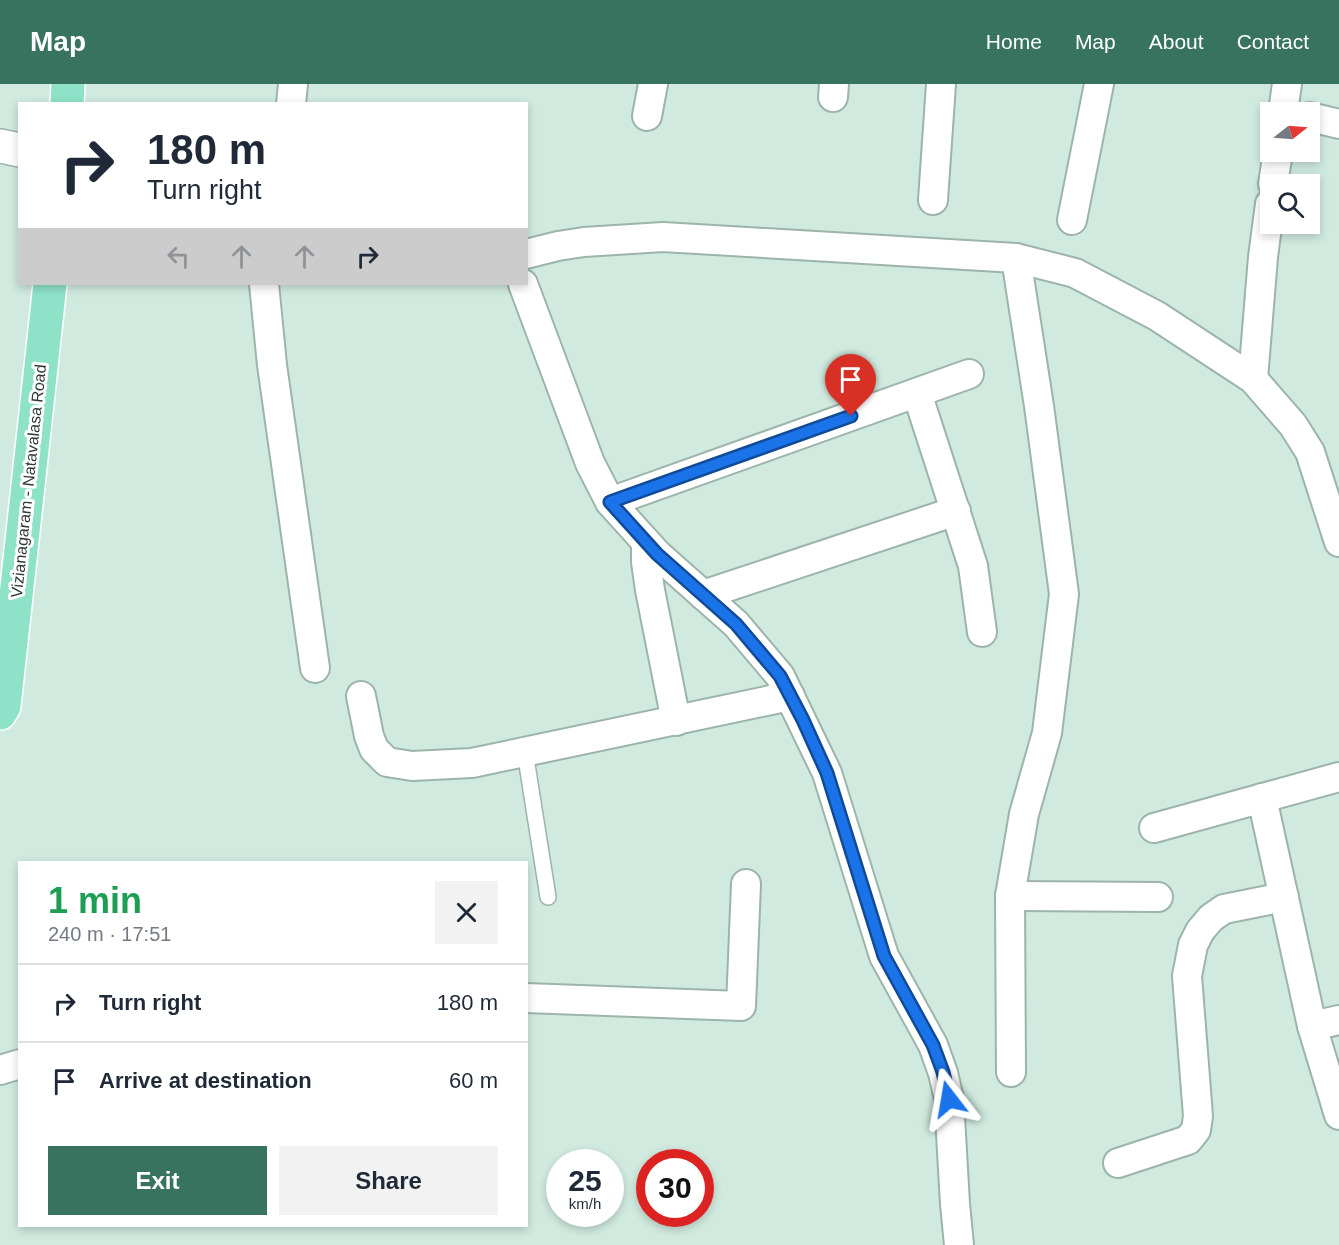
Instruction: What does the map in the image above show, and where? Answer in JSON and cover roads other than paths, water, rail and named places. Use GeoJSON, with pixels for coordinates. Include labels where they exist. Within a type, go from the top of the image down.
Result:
{"type":"FeatureCollection","features":[{"type":"Feature","properties":{"kind":"main road"},"geometry":{"type":"LineString","coordinates":[[67,102],[68,84]]}},
{"type":"Feature","properties":{"kind":"main road","name":"Vizianagaram - Natavalasa Road"},"geometry":{"type":"LineString","coordinates":[[0,713],[4,706],[50,285]]}},
{"type":"Feature","properties":{"kind":"street"},"geometry":{"type":"LineString","coordinates":[[291,102],[293,84]]}},
{"type":"Feature","properties":{"kind":"street"},"geometry":{"type":"LineString","coordinates":[[647,116],[654,84]]}},
{"type":"Feature","properties":{"kind":"street"},"geometry":{"type":"LineString","coordinates":[[933,200],[941,84]]}},
{"type":"Feature","properties":{"kind":"street"},"geometry":{"type":"LineString","coordinates":[[1072,220],[1099,84]]}},
{"type":"Feature","properties":{"kind":"street"},"geometry":{"type":"LineString","coordinates":[[1320,117],[1339,124]]}},
{"type":"Feature","properties":{"kind":"street"},"geometry":{"type":"LineString","coordinates":[[0,146],[18,150]]}},
{"type":"Feature","properties":{"kind":"street"},"geometry":{"type":"LineString","coordinates":[[1252,379],[1266,234]]}},
{"type":"Feature","properties":{"kind":"street"},"geometry":{"type":"LineString","coordinates":[[528,254],[584,242],[663,237],[1016,258],[1074,273],[1157,316],[1252,379],[1293,425],[1310,452],[1339,542]]}},
{"type":"Feature","properties":{"kind":"street"},"geometry":{"type":"LineString","coordinates":[[1011,1072],[1010,896],[1024,814],[1047,733],[1064,594],[1039,406],[1016,258]]}},
{"type":"Feature","properties":{"kind":"street"},"geometry":{"type":"LineString","coordinates":[[264,285],[272,365],[315,668]]}},
{"type":"Feature","properties":{"kind":"street"},"geometry":{"type":"LineString","coordinates":[[523,285],[590,463],[610,502],[657,554],[736,624],[780,676],[827,773],[884,956],[933,1045],[943,1072],[949,1099],[959,1245]]}},
{"type":"Feature","properties":{"kind":"street"},"geometry":{"type":"LineString","coordinates":[[610,502],[969,374]]}},
{"type":"Feature","properties":{"kind":"street"},"geometry":{"type":"LineString","coordinates":[[917,393],[973,566],[982,632]]}},
{"type":"Feature","properties":{"kind":"street"},"geometry":{"type":"LineString","coordinates":[[703,595],[956,511]]}},
{"type":"Feature","properties":{"kind":"street"},"geometry":{"type":"LineString","coordinates":[[646,542],[650,590],[676,721]]}},
{"type":"Feature","properties":{"kind":"street"},"geometry":{"type":"LineString","coordinates":[[361,696],[374,750],[387,762],[412,766],[472,763],[790,696]]}},
{"type":"Feature","properties":{"kind":"street"},"geometry":{"type":"LineString","coordinates":[[1154,828],[1339,777]]}},
{"type":"Feature","properties":{"kind":"street"},"geometry":{"type":"LineString","coordinates":[[1262,798],[1284,897],[1326,1023],[1339,1115]]}},
{"type":"Feature","properties":{"kind":"street"},"geometry":{"type":"LineString","coordinates":[[528,998],[741,1005],[746,884]]}},
{"type":"Feature","properties":{"kind":"street"},"geometry":{"type":"LineString","coordinates":[[1010,896],[1158,897]]}},
{"type":"Feature","properties":{"kind":"street"},"geometry":{"type":"LineString","coordinates":[[1118,1163],[1188,1140],[1196,1130],[1198,1116],[1187,976],[1193,945],[1200,931],[1211,918],[1224,909],[1284,897]]}},
{"type":"Feature","properties":{"kind":"street"},"geometry":{"type":"LineString","coordinates":[[0,1070],[18,1065]]}},
{"type":"Feature","properties":{"kind":"lane"},"geometry":{"type":"LineString","coordinates":[[525,752],[548,897]]}}]}
